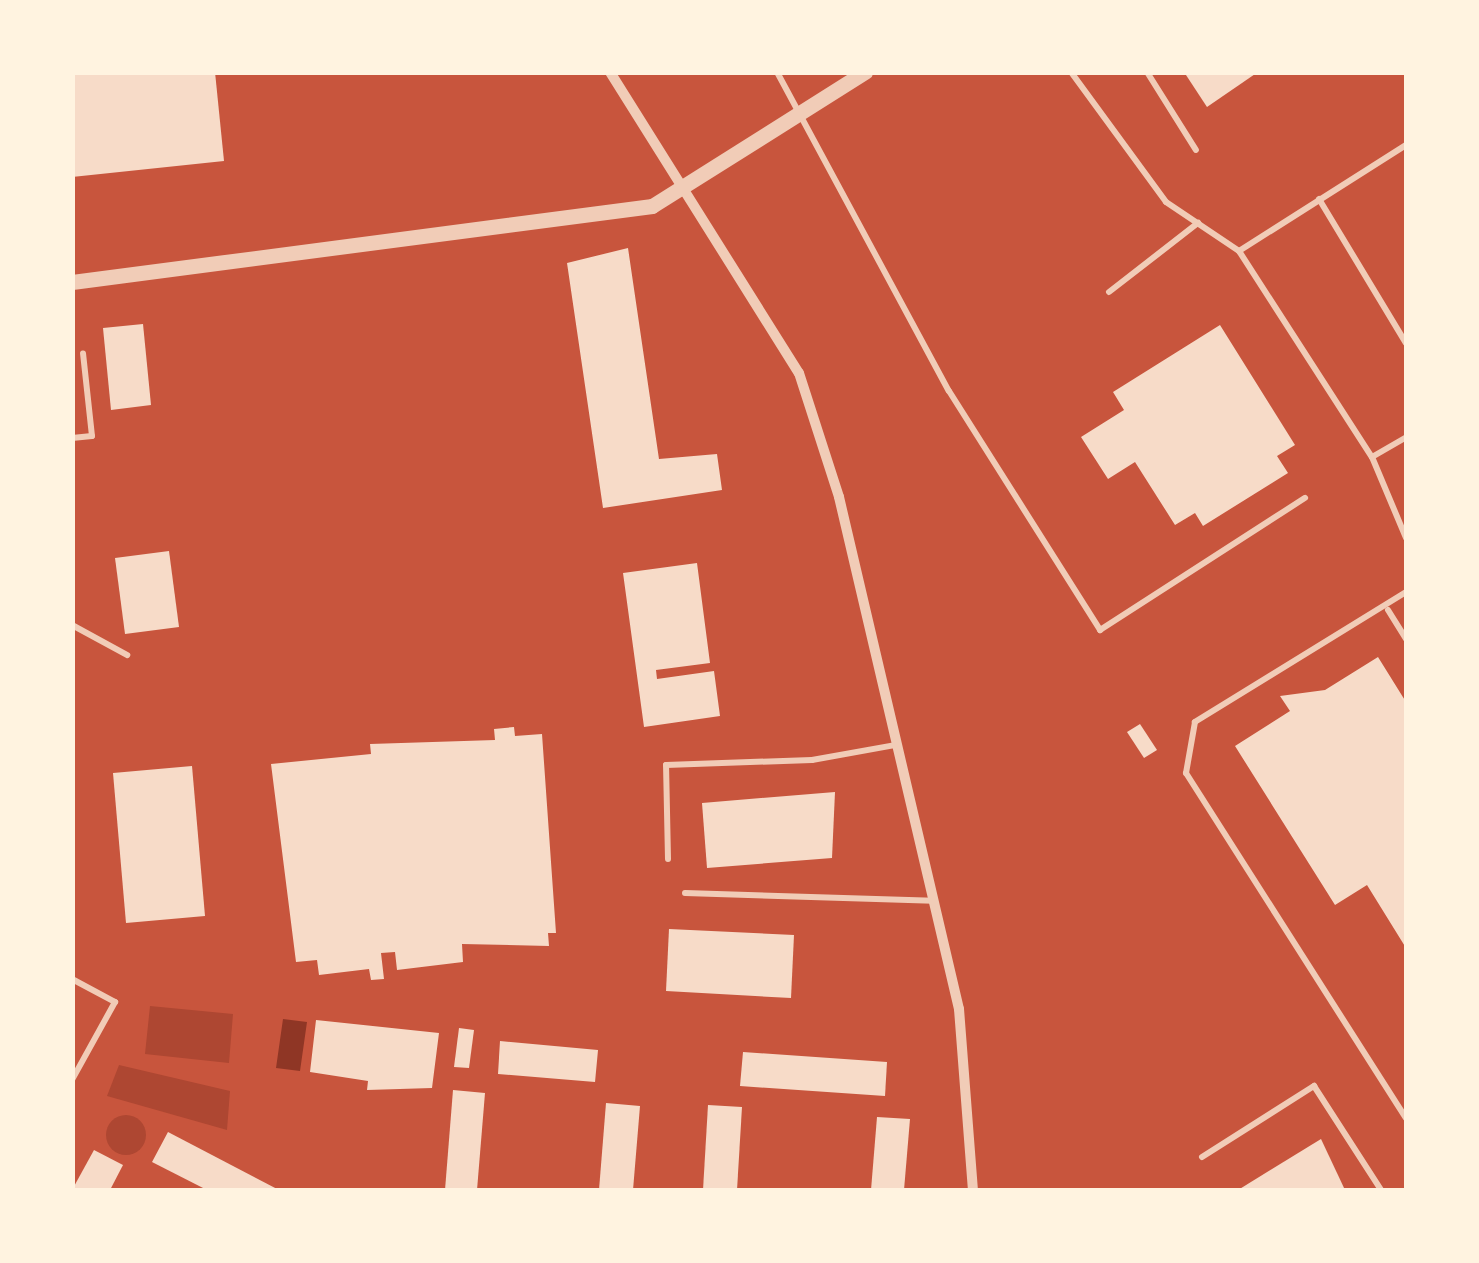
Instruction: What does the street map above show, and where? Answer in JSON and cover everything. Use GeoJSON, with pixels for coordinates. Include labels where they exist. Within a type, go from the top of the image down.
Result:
{"type":"FeatureCollection","features":[{"type":"Feature","properties":{"kind":"street"},"geometry":{"type":"LineString","coordinates":[[610,72],[799,373],[838,497],[959,1009],[973,1190]]}},
{"type":"Feature","properties":{"kind":"street"},"geometry":{"type":"LineString","coordinates":[[72,282],[528,227],[652,206],[865,72]]}},
{"type":"Feature","properties":{"kind":"lane"},"geometry":{"type":"LineString","coordinates":[[777,72],[947,387],[1100,630],[1304,498]]}},
{"type":"Feature","properties":{"kind":"lane"},"geometry":{"type":"LineString","coordinates":[[1071,72],[1166,202],[1240,251],[1372,457],[1406,538]]}},
{"type":"Feature","properties":{"kind":"lane"},"geometry":{"type":"LineString","coordinates":[[1146,72],[1196,150]]}},
{"type":"Feature","properties":{"kind":"lane"},"geometry":{"type":"LineString","coordinates":[[1240,251],[1406,146]]}},
{"type":"Feature","properties":{"kind":"lane"},"geometry":{"type":"LineString","coordinates":[[1319,199],[1406,343]]}},
{"type":"Feature","properties":{"kind":"lane"},"geometry":{"type":"LineString","coordinates":[[1109,292],[1198,223]]}},
{"type":"Feature","properties":{"kind":"lane"},"geometry":{"type":"LineString","coordinates":[[72,438],[92,436],[83,353]]}},
{"type":"Feature","properties":{"kind":"lane"},"geometry":{"type":"LineString","coordinates":[[1372,457],[1406,438]]}},
{"type":"Feature","properties":{"kind":"lane"},"geometry":{"type":"LineString","coordinates":[[1406,592],[1388,610],[1195,722],[1186,773],[1406,1118]]}},
{"type":"Feature","properties":{"kind":"lane"},"geometry":{"type":"LineString","coordinates":[[1388,610],[1406,638]]}},
{"type":"Feature","properties":{"kind":"lane"},"geometry":{"type":"LineString","coordinates":[[72,625],[126,655]]}},
{"type":"Feature","properties":{"kind":"lane"},"geometry":{"type":"LineString","coordinates":[[668,859],[666,764],[812,760],[895,745]]}},
{"type":"Feature","properties":{"kind":"lane"},"geometry":{"type":"LineString","coordinates":[[685,893],[933,901]]}},
{"type":"Feature","properties":{"kind":"lane"},"geometry":{"type":"LineString","coordinates":[[72,979],[115,1002],[72,1080]]}},
{"type":"Feature","properties":{"kind":"lane"},"geometry":{"type":"LineString","coordinates":[[1202,1157],[1314,1086],[1381,1190]]}},
{"type":"Feature","properties":{"kind":"shaded area"},"geometry":{"type":"Polygon","coordinates":[[[150,1006],[233,1014],[229,1063],[145,1054],[150,1006]]]}},
{"type":"Feature","properties":{"kind":"shaded area"},"geometry":{"type":"Polygon","coordinates":[[[283,1019],[307,1022],[300,1071],[276,1068],[283,1019]]]}},
{"type":"Feature","properties":{"kind":"shaded area"},"geometry":{"type":"Polygon","coordinates":[[[119,1065],[230,1091],[227,1130],[107,1096],[119,1065]]]}},
{"type":"Feature","properties":{"kind":"shaded area"},"geometry":{"type":"Polygon","coordinates":[[[126,1115],[140,1121],[146,1135],[140,1149],[126,1155],[112,1149],[106,1135],[112,1121],[126,1115]]]}},
{"type":"Feature","properties":{"kind":"building"},"geometry":{"type":"Polygon","coordinates":[[[72,72],[215,72],[224,161],[72,177],[72,72]]]}},
{"type":"Feature","properties":{"kind":"building"},"geometry":{"type":"Polygon","coordinates":[[[1184,72],[1258,72],[1207,107],[1184,72]]]}},
{"type":"Feature","properties":{"kind":"building"},"geometry":{"type":"Polygon","coordinates":[[[628,248],[659,459],[717,454],[722,490],[603,508],[567,263],[628,248]]]}},
{"type":"Feature","properties":{"kind":"building"},"geometry":{"type":"Polygon","coordinates":[[[143,324],[151,405],[111,410],[103,328],[143,324]]]}},
{"type":"Feature","properties":{"kind":"building"},"geometry":{"type":"Polygon","coordinates":[[[1220,325],[1295,445],[1277,456],[1288,473],[1203,526],[1195,513],[1175,525],[1135,462],[1108,479],[1081,437],[1124,410],[1113,392],[1220,325]]]}},
{"type":"Feature","properties":{"kind":"building"},"geometry":{"type":"Polygon","coordinates":[[[169,551],[179,627],[125,634],[115,558],[169,551]]]}},
{"type":"Feature","properties":{"kind":"building"},"geometry":{"type":"Polygon","coordinates":[[[697,563],[710,663],[656,670],[657,679],[714,671],[720,716],[644,727],[623,573],[697,563]]]}},
{"type":"Feature","properties":{"kind":"building"},"geometry":{"type":"Polygon","coordinates":[[[1378,657],[1406,702],[1406,948],[1367,885],[1335,905],[1235,746],[1290,711],[1280,696],[1325,690],[1378,657]]]}},
{"type":"Feature","properties":{"kind":"building"},"geometry":{"type":"Polygon","coordinates":[[[1140,724],[1157,750],[1144,758],[1127,732],[1140,724]]]}},
{"type":"Feature","properties":{"kind":"building"},"geometry":{"type":"Polygon","coordinates":[[[514,727],[515,736],[542,734],[556,933],[548,933],[549,946],[462,944],[463,962],[397,970],[395,952],[381,953],[384,979],[371,980],[369,969],[319,975],[317,960],[296,962],[271,764],[371,754],[370,744],[495,740],[494,729],[514,727]]]}},
{"type":"Feature","properties":{"kind":"building"},"geometry":{"type":"Polygon","coordinates":[[[192,766],[205,916],[126,923],[113,773],[192,766]]]}},
{"type":"Feature","properties":{"kind":"building"},"geometry":{"type":"Polygon","coordinates":[[[835,792],[832,858],[707,868],[702,803],[835,792]]]}},
{"type":"Feature","properties":{"kind":"building"},"geometry":{"type":"Polygon","coordinates":[[[669,929],[794,935],[791,998],[666,991],[669,929]]]}},
{"type":"Feature","properties":{"kind":"building"},"geometry":{"type":"Polygon","coordinates":[[[316,1020],[439,1033],[432,1088],[367,1090],[368,1081],[310,1072],[316,1020]]]}},
{"type":"Feature","properties":{"kind":"building"},"geometry":{"type":"Polygon","coordinates":[[[459,1028],[474,1030],[469,1068],[454,1067],[459,1028]]]}},
{"type":"Feature","properties":{"kind":"building"},"geometry":{"type":"Polygon","coordinates":[[[500,1041],[598,1050],[595,1082],[498,1074],[500,1041]]]}},
{"type":"Feature","properties":{"kind":"building"},"geometry":{"type":"Polygon","coordinates":[[[743,1052],[887,1062],[885,1096],[740,1086],[743,1052]]]}},
{"type":"Feature","properties":{"kind":"building"},"geometry":{"type":"Polygon","coordinates":[[[453,1090],[485,1093],[477,1190],[445,1190],[453,1090]]]}},
{"type":"Feature","properties":{"kind":"building"},"geometry":{"type":"Polygon","coordinates":[[[606,1103],[640,1106],[633,1190],[599,1190],[606,1103]]]}},
{"type":"Feature","properties":{"kind":"building"},"geometry":{"type":"Polygon","coordinates":[[[708,1105],[742,1107],[737,1190],[703,1190],[708,1105]]]}},
{"type":"Feature","properties":{"kind":"building"},"geometry":{"type":"Polygon","coordinates":[[[877,1117],[910,1119],[904,1190],[871,1190],[877,1117]]]}},
{"type":"Feature","properties":{"kind":"building"},"geometry":{"type":"Polygon","coordinates":[[[168,1132],[279,1190],[207,1190],[152,1162],[168,1132]]]}},
{"type":"Feature","properties":{"kind":"building"},"geometry":{"type":"Polygon","coordinates":[[[1321,1139],[1345,1190],[1238,1190],[1321,1139]]]}},
{"type":"Feature","properties":{"kind":"building"},"geometry":{"type":"Polygon","coordinates":[[[94,1150],[123,1165],[110,1190],[72,1190],[94,1150]]]}}]}
